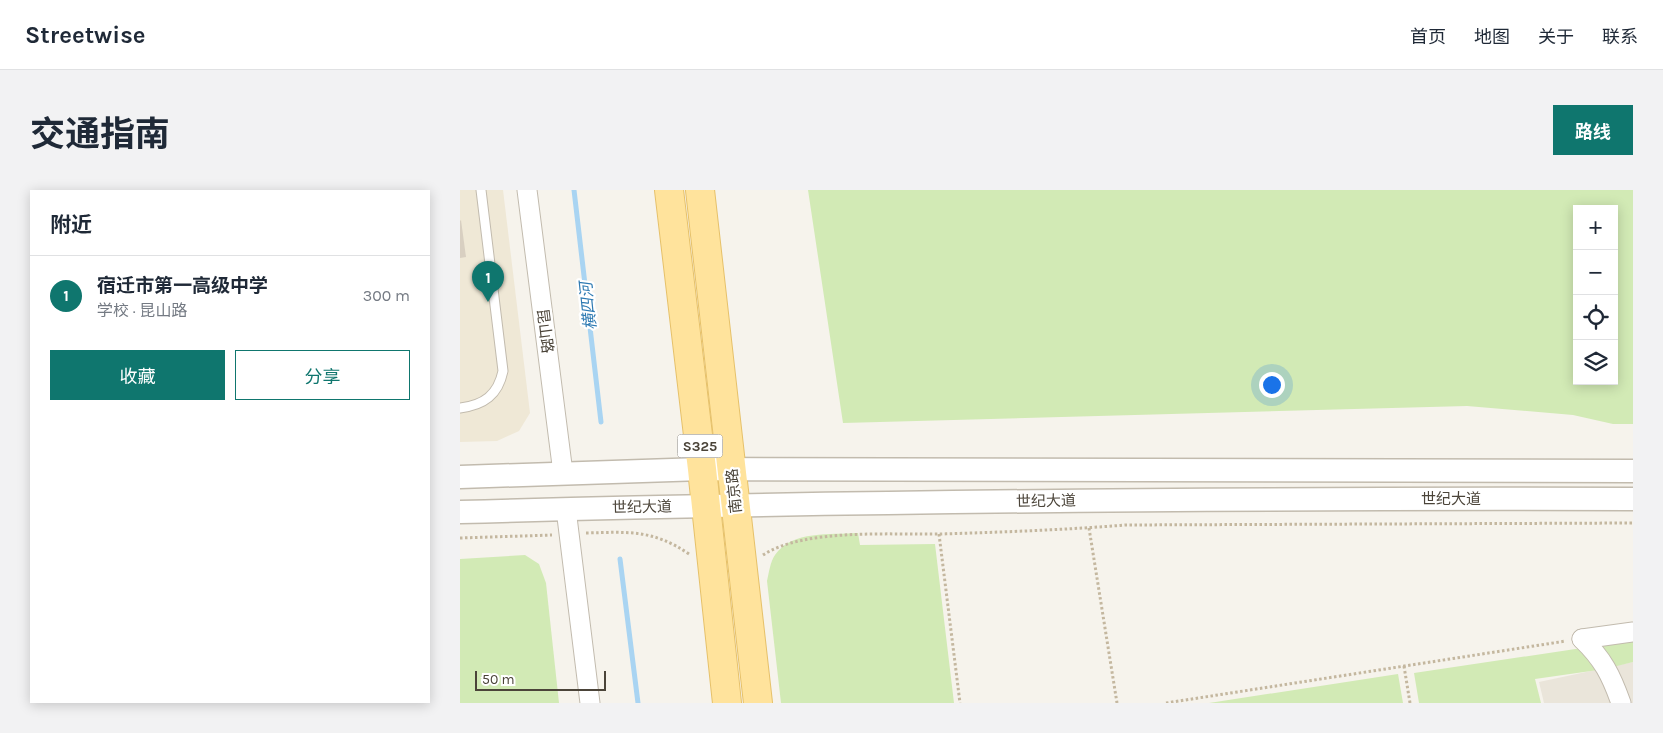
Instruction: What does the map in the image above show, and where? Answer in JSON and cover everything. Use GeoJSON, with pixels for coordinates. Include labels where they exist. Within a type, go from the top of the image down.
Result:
{"type":"FeatureCollection","features":[{"type":"Feature","properties":{"kind":"main road","name":"南京路"},"geometry":{"type":"LineString","coordinates":[[669,190],[727,703]]}},
{"type":"Feature","properties":{"kind":"main road","name":"南京路"},"geometry":{"type":"LineString","coordinates":[[700,190],[758,703]]}},
{"type":"Feature","properties":{"kind":"street","name":"昆山路"},"geometry":{"type":"LineString","coordinates":[[527,190],[562,473]]}},
{"type":"Feature","properties":{"kind":"street","name":"世纪大道"},"geometry":{"type":"LineString","coordinates":[[460,477],[702,469],[1633,471]]}},
{"type":"Feature","properties":{"kind":"street","name":"世纪大道"},"geometry":{"type":"LineString","coordinates":[[460,512],[735,504],[1261,498],[1633,499]]}},
{"type":"Feature","properties":{"kind":"street"},"geometry":{"type":"LineString","coordinates":[[566,509],[590,703]]}},
{"type":"Feature","properties":{"kind":"street"},"geometry":{"type":"LineString","coordinates":[[1582,639],[1633,632]]}},
{"type":"Feature","properties":{"kind":"street"},"geometry":{"type":"LineString","coordinates":[[1582,639],[1599,656],[1612,679],[1621,703]]}},
{"type":"Feature","properties":{"kind":"lane"},"geometry":{"type":"LineString","coordinates":[[460,408],[486,401],[500,385],[503,371],[481,190]]}},
{"type":"Feature","properties":{"kind":"path"},"geometry":{"type":"LineString","coordinates":[[760,557],[776,547],[811,539],[1134,525],[1633,523]]}},
{"type":"Feature","properties":{"kind":"path"},"geometry":{"type":"LineString","coordinates":[[1089,528],[1117,703]]}},
{"type":"Feature","properties":{"kind":"path"},"geometry":{"type":"LineString","coordinates":[[460,538],[640,532],[666,540],[689,554],[692,561]]}},
{"type":"Feature","properties":{"kind":"path"},"geometry":{"type":"LineString","coordinates":[[939,534],[960,703]]}},
{"type":"Feature","properties":{"kind":"path"},"geometry":{"type":"LineString","coordinates":[[1166,703],[1582,639]]}},
{"type":"Feature","properties":{"kind":"path"},"geometry":{"type":"LineString","coordinates":[[1404,666],[1410,703]]}},
{"type":"Feature","properties":{"kind":"shaded area"},"geometry":{"type":"Polygon","coordinates":[[[460,190],[503,190],[530,413],[519,431],[497,441],[460,442],[460,190]]]}},
{"type":"Feature","properties":{"kind":"shaded area"},"geometry":{"type":"Polygon","coordinates":[[[1633,662],[1633,703],[1544,703],[1539,682],[1633,662]]]}},
{"type":"Feature","properties":{"kind":"green space"},"geometry":{"type":"Polygon","coordinates":[[[808,190],[1633,190],[1633,424],[1613,424],[1573,415],[1467,406],[843,423],[808,190]]]}},
{"type":"Feature","properties":{"kind":"green space"},"geometry":{"type":"Polygon","coordinates":[[[858,533],[860,545],[935,544],[954,703],[781,703],[767,581],[773,558],[782,547],[791,541],[813,535],[858,533]]]}},
{"type":"Feature","properties":{"kind":"green space"},"geometry":{"type":"Polygon","coordinates":[[[525,555],[539,564],[546,583],[559,703],[460,703],[460,559],[525,555]]]}},
{"type":"Feature","properties":{"kind":"green space"},"geometry":{"type":"Polygon","coordinates":[[[1633,636],[1633,662],[1613,667],[1594,641],[1633,636]]]}},
{"type":"Feature","properties":{"kind":"green space"},"geometry":{"type":"Polygon","coordinates":[[[1582,648],[1598,670],[1535,679],[1541,703],[1419,703],[1414,673],[1582,648]]]}},
{"type":"Feature","properties":{"kind":"green space"},"geometry":{"type":"Polygon","coordinates":[[[1398,674],[1403,703],[1209,703],[1398,674]]]}},
{"type":"Feature","properties":{"kind":"building"},"geometry":{"type":"Polygon","coordinates":[[[460,221],[466,257],[460,258],[460,221]]]}},
{"type":"Feature","properties":{"kind":"waterway","name":"横四河"},"geometry":{"type":"LineString","coordinates":[[574,190],[601,422]]}},
{"type":"Feature","properties":{"kind":"waterway","name":"横四河"},"geometry":{"type":"LineString","coordinates":[[620,559],[638,703]]}},
{"type":"Feature","properties":{"kind":"place","name":"宿迁市第一高级中学"},"geometry":{"type":"Point","coordinates":[488,302]}}]}
